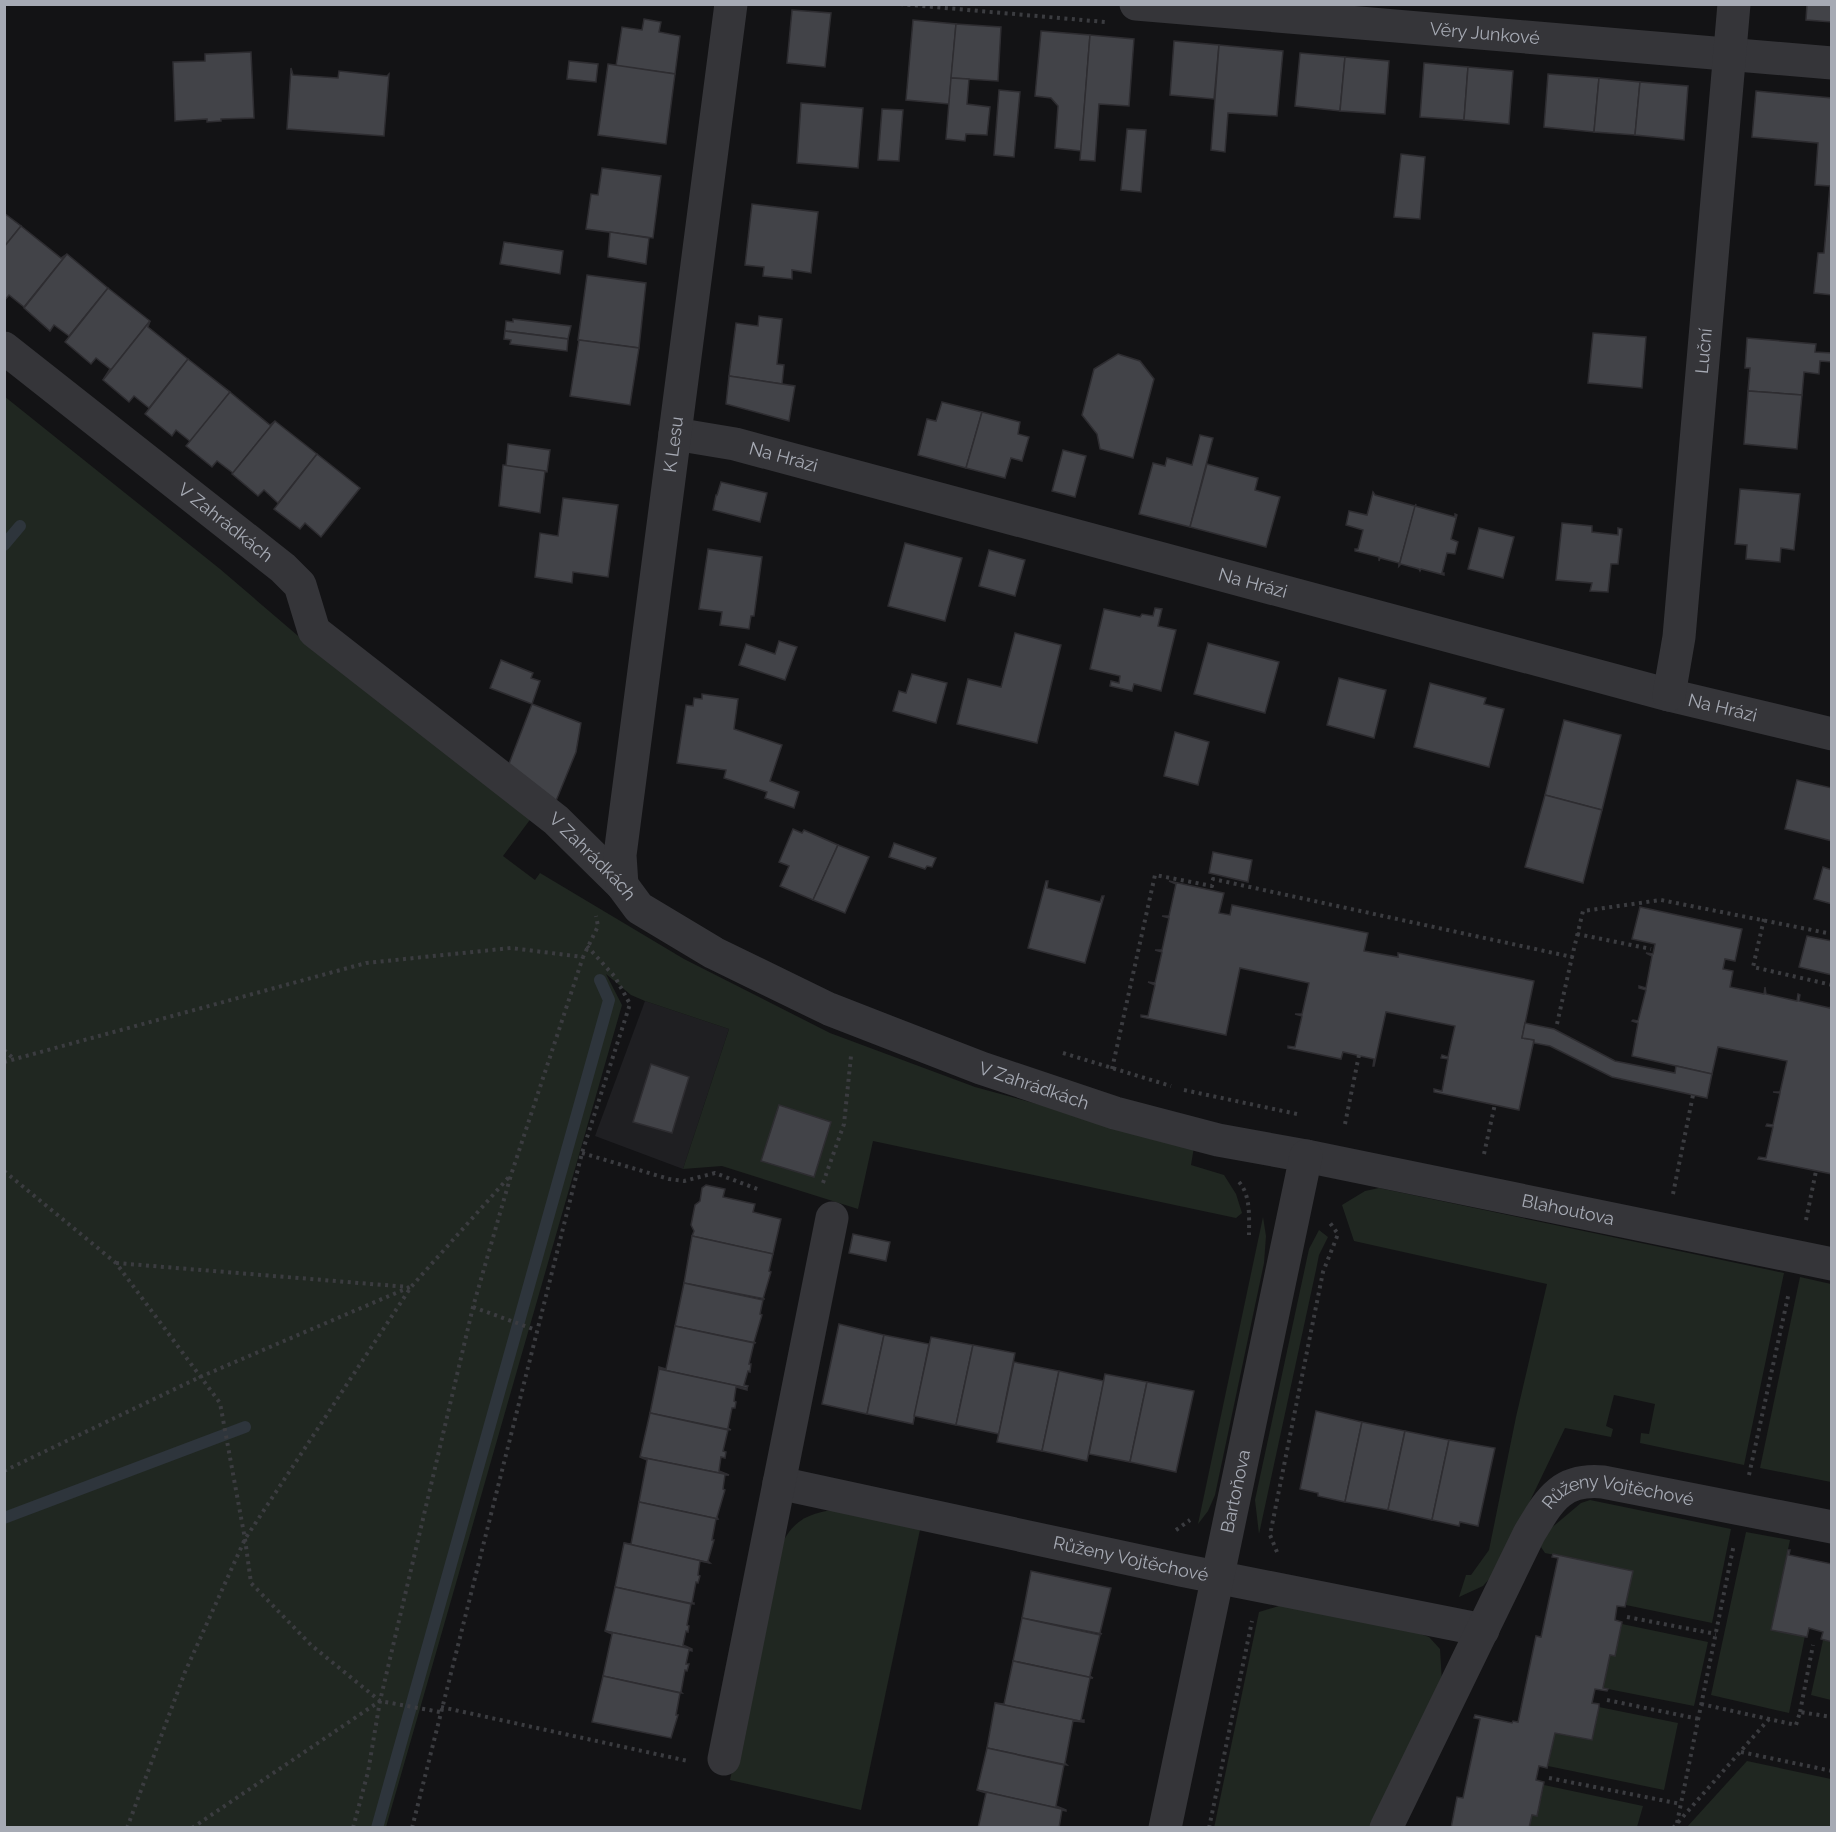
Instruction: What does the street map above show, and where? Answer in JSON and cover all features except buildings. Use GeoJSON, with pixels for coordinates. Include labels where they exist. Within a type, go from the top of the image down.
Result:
{"type":"FeatureCollection","features":[{"type":"Feature","properties":{"kind":"street","name":"K Lesu"},"geometry":{"type":"LineString","coordinates":[[622,885],[620,855],[731,4]]}},
{"type":"Feature","properties":{"kind":"street","name":"Věry Junkové"},"geometry":{"type":"LineString","coordinates":[[1136,4],[1832,63]]}},
{"type":"Feature","properties":{"kind":"street","name":"Luční"},"geometry":{"type":"LineString","coordinates":[[1669,695],[1679,637],[1734,4]]}},
{"type":"Feature","properties":{"kind":"street","name":"V Zahrádkách"},"geometry":{"type":"LineString","coordinates":[[4,348],[283,568],[300,585],[314,631],[556,820],[622,885],[639,908],[714,953],[855,1020],[981,1068],[1115,1113],[1208,1137],[1306,1156]]}},
{"type":"Feature","properties":{"kind":"street","name":"Na Hrázi"},"geometry":{"type":"LineString","coordinates":[[675,434],[735,444],[1669,695],[1832,734]]}},
{"type":"Feature","properties":{"kind":"street","name":"Bartoňova"},"geometry":{"type":"LineString","coordinates":[[1165,1827],[1306,1156]]}},
{"type":"Feature","properties":{"kind":"street","name":"Blahoutova"},"geometry":{"type":"LineString","coordinates":[[1306,1156],[1832,1264]]}},
{"type":"Feature","properties":{"kind":"street"},"geometry":{"type":"LineString","coordinates":[[711,1761],[779,1484],[827,1204]]}},
{"type":"Feature","properties":{"kind":"street","name":"Růženy Vojtěchové"},"geometry":{"type":"LineString","coordinates":[[1386,1827],[1529,1534],[1551,1499],[1564,1488],[1591,1480],[1832,1527]]}},
{"type":"Feature","properties":{"kind":"street","name":"Růženy Vojtěchové"},"geometry":{"type":"LineString","coordinates":[[779,1484],[1259,1586],[1482,1630]]}},
{"type":"Feature","properties":{"kind":"path"},"geometry":{"type":"LineString","coordinates":[[1112,1069],[1155,875],[1212,886],[1214,879],[1572,957]]}},
{"type":"Feature","properties":{"kind":"path"},"geometry":{"type":"LineString","coordinates":[[353,1827],[368,1772],[380,1701],[473,1307],[511,1174],[583,957],[598,926],[595,907],[622,885]]}},
{"type":"Feature","properties":{"kind":"path"},"geometry":{"type":"LineString","coordinates":[[1557,1024],[1583,911],[1661,900],[1832,934]]}},
{"type":"Feature","properties":{"kind":"path"},"geometry":{"type":"LineString","coordinates":[[1764,920],[1753,968],[1832,985]]}},
{"type":"Feature","properties":{"kind":"path"},"geometry":{"type":"LineString","coordinates":[[1577,934],[1651,949]]}},
{"type":"Feature","properties":{"kind":"path"},"geometry":{"type":"LineString","coordinates":[[412,1827],[582,1153],[630,1004],[615,976],[587,946]]}},
{"type":"Feature","properties":{"kind":"path"},"geometry":{"type":"LineString","coordinates":[[4,1062],[366,963],[511,948],[583,957]]}},
{"type":"Feature","properties":{"kind":"path"},"geometry":{"type":"LineString","coordinates":[[827,1204],[844,1124],[855,1020]]}},
{"type":"Feature","properties":{"kind":"path"},"geometry":{"type":"LineString","coordinates":[[4,1050],[15,1059]]}},
{"type":"Feature","properties":{"kind":"path"},"geometry":{"type":"LineString","coordinates":[[1056,1051],[1180,1089],[1300,1114]]}},
{"type":"Feature","properties":{"kind":"path"},"geometry":{"type":"LineString","coordinates":[[1345,1124],[1359,1056]]}},
{"type":"Feature","properties":{"kind":"path"},"geometry":{"type":"LineString","coordinates":[[1673,1194],[1693,1095]]}},
{"type":"Feature","properties":{"kind":"path"},"geometry":{"type":"LineString","coordinates":[[1208,1137],[1221,1097]]}},
{"type":"Feature","properties":{"kind":"path"},"geometry":{"type":"LineString","coordinates":[[1484,1154],[1496,1104]]}},
{"type":"Feature","properties":{"kind":"path"},"geometry":{"type":"LineString","coordinates":[[1334,1121],[1357,1126]]}},
{"type":"Feature","properties":{"kind":"path"},"geometry":{"type":"LineString","coordinates":[[1472,1151],[1495,1156]]}},
{"type":"Feature","properties":{"kind":"path"},"geometry":{"type":"LineString","coordinates":[[582,1153],[669,1179],[684,1181],[715,1173],[760,1190]]}},
{"type":"Feature","properties":{"kind":"path"},"geometry":{"type":"LineString","coordinates":[[4,1171],[116,1263],[220,1403],[251,1582],[311,1645],[380,1701],[441,1709],[711,1761]]}},
{"type":"Feature","properties":{"kind":"path"},"geometry":{"type":"LineString","coordinates":[[1806,1222],[1816,1171]]}},
{"type":"Feature","properties":{"kind":"path"},"geometry":{"type":"LineString","coordinates":[[127,1827],[185,1672],[245,1539],[411,1287],[511,1174]]}},
{"type":"Feature","properties":{"kind":"path"},"geometry":{"type":"LineString","coordinates":[[1236,1179],[1242,1185],[1248,1205],[1249,1238]]}},
{"type":"Feature","properties":{"kind":"path"},"geometry":{"type":"LineString","coordinates":[[1662,1191],[1684,1196]]}},
{"type":"Feature","properties":{"kind":"path"},"geometry":{"type":"LineString","coordinates":[[1209,1827],[1323,1272],[1338,1234],[1332,1224],[1326,1220],[1294,1212],[1248,1205]]}},
{"type":"Feature","properties":{"kind":"path"},"geometry":{"type":"LineString","coordinates":[[1795,1220],[1814,1224]]}},
{"type":"Feature","properties":{"kind":"path"},"geometry":{"type":"LineString","coordinates":[[116,1263],[411,1287]]}},
{"type":"Feature","properties":{"kind":"path"},"geometry":{"type":"LineString","coordinates":[[4,1471],[200,1377],[411,1287]]}},
{"type":"Feature","properties":{"kind":"path"},"geometry":{"type":"LineString","coordinates":[[1677,1823],[1789,1291]]}},
{"type":"Feature","properties":{"kind":"path"},"geometry":{"type":"LineString","coordinates":[[473,1307],[536,1330]]}},
{"type":"Feature","properties":{"kind":"path"},"geometry":{"type":"LineString","coordinates":[[1190,1520],[1193,1509]]}},
{"type":"Feature","properties":{"kind":"path"},"geometry":{"type":"LineString","coordinates":[[1270,1535],[1278,1553],[1286,1557]]}},
{"type":"Feature","properties":{"kind":"path"},"geometry":{"type":"LineString","coordinates":[[1627,1617],[1716,1634]]}},
{"type":"Feature","properties":{"kind":"path"},"geometry":{"type":"LineString","coordinates":[[1701,1704],[1796,1725],[1813,1645]]}},
{"type":"Feature","properties":{"kind":"path"},"geometry":{"type":"LineString","coordinates":[[1607,1700],[1698,1719]]}},
{"type":"Feature","properties":{"kind":"path"},"geometry":{"type":"LineString","coordinates":[[192,1827],[380,1701]]}},
{"type":"Feature","properties":{"kind":"path"},"geometry":{"type":"LineString","coordinates":[[1800,1712],[1832,1717]]}},
{"type":"Feature","properties":{"kind":"path"},"geometry":{"type":"LineString","coordinates":[[1673,1827],[1769,1719]]}},
{"type":"Feature","properties":{"kind":"path"},"geometry":{"type":"LineString","coordinates":[[1740,1752],[1832,1771]]}},
{"type":"Feature","properties":{"kind":"path"},"geometry":{"type":"LineString","coordinates":[[1549,1778],[1681,1804]]}},
{"type":"Feature","properties":{"kind":"shaded area"},"geometry":{"type":"Polygon","coordinates":[[[4,396],[220,569],[304,641],[532,817],[503,856],[535,880],[540,873],[684,959],[830,1033],[975,1087],[1194,1147],[1191,1165],[1224,1175],[1236,1194],[1242,1213],[1236,1218],[873,1141],[858,1209],[722,1166],[683,1169],[729,1029],[631,995],[606,974],[622,1005],[386,1827],[5,1827],[4,396]]]}},
{"type":"Feature","properties":{"kind":"shaded area"},"geometry":{"type":"Polygon","coordinates":[[[645,1001],[729,1029],[683,1169],[595,1136],[645,1001]]]}},
{"type":"Feature","properties":{"kind":"shaded area"},"geometry":{"type":"Polygon","coordinates":[[[1379,1188],[1784,1273],[1744,1465],[1640,1443],[1641,1433],[1649,1434],[1655,1404],[1614,1395],[1606,1426],[1613,1429],[1611,1437],[1565,1428],[1497,1570],[1483,1586],[1459,1597],[1466,1575],[1471,1575],[1489,1550],[1516,1417],[1547,1284],[1354,1241],[1342,1205],[1365,1191],[1379,1188]]]}},
{"type":"Feature","properties":{"kind":"shaded area"},"geometry":{"type":"Polygon","coordinates":[[[1263,1217],[1266,1236],[1264,1263],[1215,1495],[1208,1511],[1198,1524],[1263,1217]]]}},
{"type":"Feature","properties":{"kind":"shaded area"},"geometry":{"type":"Polygon","coordinates":[[[1319,1230],[1328,1237],[1319,1255],[1259,1534],[1255,1500],[1309,1249],[1319,1230]]]}},
{"type":"Feature","properties":{"kind":"shaded area"},"geometry":{"type":"Polygon","coordinates":[[[1800,1277],[1831,1284],[1831,1482],[1760,1468],[1800,1277]]]}},
{"type":"Feature","properties":{"kind":"shaded area"},"geometry":{"type":"Polygon","coordinates":[[[1590,1500],[1731,1529],[1712,1623],[1626,1605],[1632,1571],[1545,1553],[1541,1547],[1543,1535],[1581,1503],[1590,1500]]]}},
{"type":"Feature","properties":{"kind":"shaded area"},"geometry":{"type":"Polygon","coordinates":[[[844,1508],[921,1525],[861,1810],[730,1780],[780,1548],[791,1529],[805,1518],[813,1514],[844,1508]]]}},
{"type":"Feature","properties":{"kind":"shaded area"},"geometry":{"type":"Polygon","coordinates":[[[1746,1532],[1790,1540],[1771,1629],[1805,1636],[1789,1713],[1711,1695],[1746,1532]]]}},
{"type":"Feature","properties":{"kind":"shaded area"},"geometry":{"type":"Polygon","coordinates":[[[1282,1605],[1406,1629],[1429,1637],[1440,1649],[1442,1682],[1371,1827],[1214,1828],[1259,1612],[1282,1605]]]}},
{"type":"Feature","properties":{"kind":"shaded area"},"geometry":{"type":"Polygon","coordinates":[[[1622,1624],[1708,1642],[1694,1706],[1603,1688],[1610,1655],[1615,1655],[1622,1624]]]}},
{"type":"Feature","properties":{"kind":"shaded area"},"geometry":{"type":"Polygon","coordinates":[[[1823,1640],[1831,1642],[1831,1700],[1811,1695],[1823,1640]]]}},
{"type":"Feature","properties":{"kind":"shaded area"},"geometry":{"type":"Polygon","coordinates":[[[1599,1707],[1678,1723],[1664,1790],[1548,1766],[1555,1733],[1592,1740],[1599,1707]]]}},
{"type":"Feature","properties":{"kind":"shaded area"},"geometry":{"type":"Polygon","coordinates":[[[1747,1761],[1831,1779],[1831,1827],[1687,1827],[1747,1761]]]}},
{"type":"Feature","properties":{"kind":"shaded area"},"geometry":{"type":"Polygon","coordinates":[[[1544,1785],[1643,1806],[1637,1827],[1529,1828],[1532,1815],[1537,1816],[1544,1785]]]}},
{"type":"Feature","properties":{"kind":"waterway"},"geometry":{"type":"LineString","coordinates":[[4,545],[20,526]]}},
{"type":"Feature","properties":{"kind":"waterway"},"geometry":{"type":"LineString","coordinates":[[377,1828],[609,1000],[600,980]]}},
{"type":"Feature","properties":{"kind":"waterway"},"geometry":{"type":"LineString","coordinates":[[4,1518],[245,1427]]}}]}
